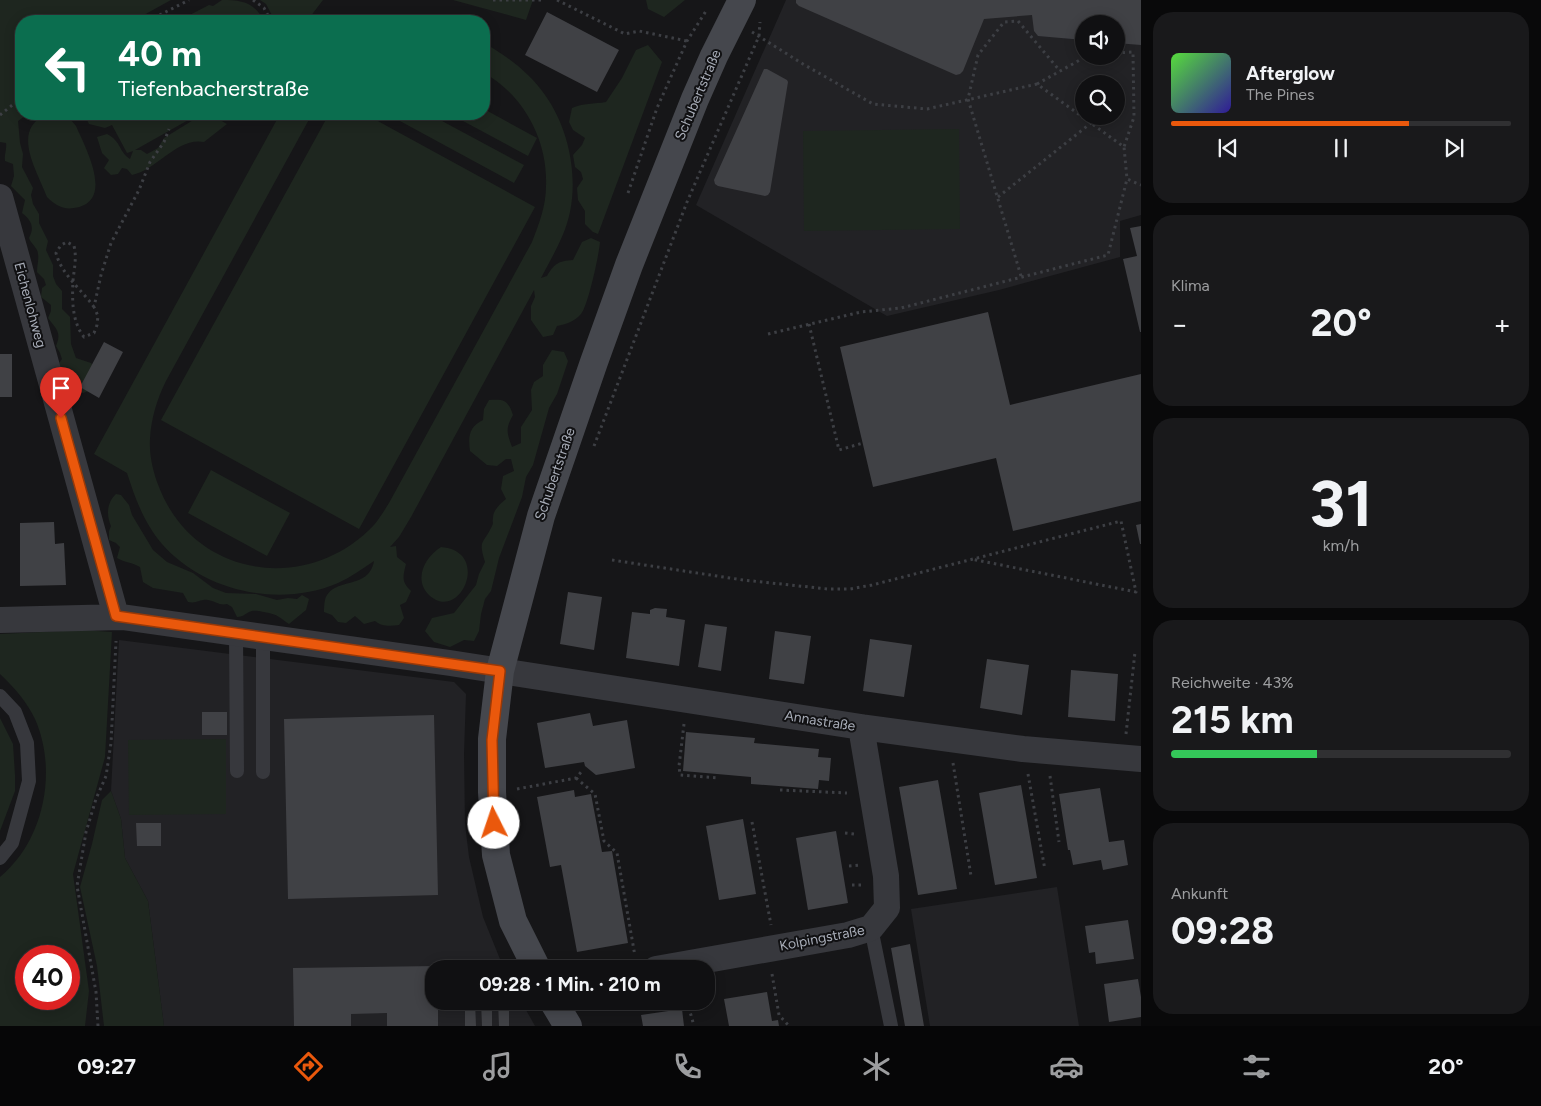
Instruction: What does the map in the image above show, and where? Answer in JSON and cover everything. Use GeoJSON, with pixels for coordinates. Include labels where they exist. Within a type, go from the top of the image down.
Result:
{"type":"FeatureCollection","features":[{"type":"Feature","properties":{"kind":"street","name":"Schubertstraße"},"geometry":{"type":"LineString","coordinates":[[532,960],[513,920],[496,855],[492,792],[492,740],[500,671],[541,516],[587,380],[632,256],[714,56],[745,13]]}},
{"type":"Feature","properties":{"kind":"street","name":"Eichenlohweg"},"geometry":{"type":"LineString","coordinates":[[0,197],[116,616]]}},
{"type":"Feature","properties":{"kind":"street","name":"Annastraße"},"geometry":{"type":"LineString","coordinates":[[0,620],[116,616],[500,671],[861,727],[1035,750],[1132,758]]}},
{"type":"Feature","properties":{"kind":"street","name":"Kolpingstraße"},"geometry":{"type":"LineString","coordinates":[[677,960],[771,948],[848,935],[872,928],[887,908],[886,876],[861,727]]}},
{"type":"Feature","properties":{"kind":"street"},"geometry":{"type":"LineString","coordinates":[[558,1010],[568,1026]]}},
{"type":"Feature","properties":{"kind":"lane"},"geometry":{"type":"LineString","coordinates":[[236,633],[237,771]]}},
{"type":"Feature","properties":{"kind":"lane"},"geometry":{"type":"LineString","coordinates":[[263,637],[263,772]]}},
{"type":"Feature","properties":{"kind":"lane"},"geometry":{"type":"LineString","coordinates":[[0,696],[15,712],[27,743],[29,781],[12,843],[0,858]]}},
{"type":"Feature","properties":{"kind":"lane"},"geometry":{"type":"LineString","coordinates":[[872,928],[891,1026]]}},
{"type":"Feature","properties":{"kind":"path"},"geometry":{"type":"LineString","coordinates":[[160,15],[189,0]]}},
{"type":"Feature","properties":{"kind":"path"},"geometry":{"type":"LineString","coordinates":[[253,0],[264,8],[268,15]]}},
{"type":"Feature","properties":{"kind":"path"},"geometry":{"type":"LineString","coordinates":[[493,0],[542,0]]}},
{"type":"Feature","properties":{"kind":"path"},"geometry":{"type":"LineString","coordinates":[[557,0],[625,34],[639,31],[687,40],[714,56]]}},
{"type":"Feature","properties":{"kind":"path"},"geometry":{"type":"LineString","coordinates":[[745,13],[759,36],[803,64],[873,104],[928,109],[1037,84],[1075,63]]}},
{"type":"Feature","properties":{"kind":"path"},"geometry":{"type":"LineString","coordinates":[[745,13],[759,36]]}},
{"type":"Feature","properties":{"kind":"path"},"geometry":{"type":"LineString","coordinates":[[1021,276],[968,99],[978,54],[1004,22],[1018,21],[1060,71]]}},
{"type":"Feature","properties":{"kind":"path"},"geometry":{"type":"LineString","coordinates":[[594,446],[687,202],[759,36]]}},
{"type":"Feature","properties":{"kind":"path"},"geometry":{"type":"LineString","coordinates":[[768,334],[861,312],[901,308],[1108,254],[1127,179],[1124,146],[1134,117],[1133,52],[1125,52]]}},
{"type":"Feature","properties":{"kind":"path"},"geometry":{"type":"LineString","coordinates":[[1037,84],[1075,111]]}},
{"type":"Feature","properties":{"kind":"path"},"geometry":{"type":"LineString","coordinates":[[0,115],[15,103]]}},
{"type":"Feature","properties":{"kind":"path"},"geometry":{"type":"LineString","coordinates":[[998,197],[1088,125]]}},
{"type":"Feature","properties":{"kind":"path"},"geometry":{"type":"LineString","coordinates":[[1094,125],[1124,146]]}},
{"type":"Feature","properties":{"kind":"path"},"geometry":{"type":"LineString","coordinates":[[94,307],[111,243],[139,190],[150,162],[164,142],[169,129]]}},
{"type":"Feature","properties":{"kind":"path"},"geometry":{"type":"LineString","coordinates":[[1127,179],[1141,186]]}},
{"type":"Feature","properties":{"kind":"path"},"geometry":{"type":"LineString","coordinates":[[94,307],[73,281],[58,263],[56,253],[61,245],[67,242],[74,246],[76,254],[73,281],[75,320],[78,329],[84,337],[94,333],[97,325],[98,316],[94,307]]}},
{"type":"Feature","properties":{"kind":"path"},"geometry":{"type":"LineString","coordinates":[[809,324],[839,450],[862,443]]}},
{"type":"Feature","properties":{"kind":"path"},"geometry":{"type":"LineString","coordinates":[[612,560],[743,580],[828,589],[850,589],[1121,521],[1136,592],[971,559]]}},
{"type":"Feature","properties":{"kind":"path"},"geometry":{"type":"LineString","coordinates":[[98,1026],[96,992],[77,886],[86,832],[96,799],[106,776],[111,743],[116,616]]}},
{"type":"Feature","properties":{"kind":"path"},"geometry":{"type":"LineString","coordinates":[[1132,758],[1135,652]]}},
{"type":"Feature","properties":{"kind":"path"},"geometry":{"type":"LineString","coordinates":[[687,700],[679,766],[680,775],[718,778]]}},
{"type":"Feature","properties":{"kind":"path"},"geometry":{"type":"LineString","coordinates":[[949,739],[972,876]]}},
{"type":"Feature","properties":{"kind":"path"},"geometry":{"type":"LineString","coordinates":[[1035,750],[1059,842]]}},
{"type":"Feature","properties":{"kind":"path"},"geometry":{"type":"LineString","coordinates":[[1035,750],[1045,870]]}},
{"type":"Feature","properties":{"kind":"path"},"geometry":{"type":"LineString","coordinates":[[492,792],[576,778],[582,771]]}},
{"type":"Feature","properties":{"kind":"path"},"geometry":{"type":"LineString","coordinates":[[576,778],[595,794],[604,840],[616,853],[645,960]]}},
{"type":"Feature","properties":{"kind":"path"},"geometry":{"type":"LineString","coordinates":[[780,790],[873,794]]}},
{"type":"Feature","properties":{"kind":"path"},"geometry":{"type":"LineString","coordinates":[[752,822],[779,1015],[789,1026]]}},
{"type":"Feature","properties":{"kind":"path"},"geometry":{"type":"LineString","coordinates":[[690,1010],[694,1026]]}},
{"type":"Feature","properties":{"kind":"shaded area"},"geometry":{"type":"Polygon","coordinates":[[[0,0],[171,0],[144,15],[15,15],[15,120],[19,120],[20,143],[23,154],[22,167],[33,188],[31,195],[33,204],[39,214],[39,223],[48,241],[46,250],[53,265],[53,276],[56,284],[62,291],[62,309],[70,317],[71,344],[76,358],[91,363],[96,370],[91,390],[83,393],[74,387],[72,382],[64,379],[59,363],[62,359],[56,346],[58,334],[48,318],[51,305],[41,297],[42,288],[46,285],[44,279],[37,272],[38,252],[29,238],[32,227],[28,218],[22,213],[25,200],[11,186],[14,176],[13,164],[5,161],[6,143],[0,142],[0,0]]]}},
{"type":"Feature","properties":{"kind":"shaded area"},"geometry":{"type":"Polygon","coordinates":[[[222,0],[247,3],[260,15],[190,15],[209,5],[213,6],[222,0]]]}},
{"type":"Feature","properties":{"kind":"shaded area"},"geometry":{"type":"Polygon","coordinates":[[[260,0],[323,0],[312,15],[272,15],[266,4],[260,0]]]}},
{"type":"Feature","properties":{"kind":"shaded area"},"geometry":{"type":"Polygon","coordinates":[[[453,0],[533,0],[526,20],[453,0]]]}},
{"type":"Feature","properties":{"kind":"shaded area"},"geometry":{"type":"Polygon","coordinates":[[[646,0],[685,0],[664,17],[648,9],[646,0]]]}},
{"type":"Feature","properties":{"kind":"shaded area"},"geometry":{"type":"Polygon","coordinates":[[[786,0],[1141,0],[1141,215],[1120,221],[1120,257],[999,290],[887,316],[696,205],[786,0]]]}},
{"type":"Feature","properties":{"kind":"shaded area"},"geometry":{"type":"Polygon","coordinates":[[[648,45],[662,62],[598,234],[585,224],[585,211],[578,200],[577,188],[583,179],[581,172],[575,167],[573,155],[582,145],[585,138],[573,130],[569,122],[572,108],[584,104],[606,102],[622,78],[636,50],[648,45]]]}},
{"type":"Feature","properties":{"kind":"shaded area"},"geometry":{"type":"Polygon","coordinates":[[[490,47],[525,72],[539,87],[560,121],[569,151],[573,182],[570,212],[558,246],[541,278],[547,276],[557,264],[573,260],[582,242],[591,238],[600,242],[598,258],[584,309],[573,321],[557,326],[553,335],[543,337],[531,320],[531,306],[535,297],[534,290],[411,517],[399,537],[390,547],[396,546],[397,557],[406,564],[404,579],[411,591],[406,602],[400,605],[404,618],[399,625],[390,626],[375,621],[364,624],[355,616],[346,623],[338,622],[332,615],[324,612],[325,600],[329,593],[335,588],[365,576],[371,570],[374,561],[338,583],[316,590],[292,594],[244,591],[221,584],[199,574],[179,560],[162,544],[150,528],[133,492],[127,473],[94,454],[277,120],[309,120],[166,381],[155,409],[150,445],[153,469],[159,487],[176,518],[198,541],[225,557],[255,566],[286,568],[317,561],[347,547],[380,518],[532,242],[540,222],[546,193],[546,169],[543,152],[531,121],[522,107],[498,82],[490,77],[490,47]]]}},
{"type":"Feature","properties":{"kind":"shaded area"},"geometry":{"type":"Polygon","coordinates":[[[490,112],[537,138],[528,156],[461,120],[490,120],[490,112]]]}},
{"type":"Feature","properties":{"kind":"shaded area"},"geometry":{"type":"Polygon","coordinates":[[[71,120],[76,126],[94,173],[95,185],[93,196],[87,204],[74,208],[63,208],[47,197],[29,151],[28,140],[30,130],[36,121],[71,120]]]}},
{"type":"Feature","properties":{"kind":"shaded area"},"geometry":{"type":"Polygon","coordinates":[[[87,120],[188,120],[135,150],[141,150],[147,154],[158,148],[164,138],[193,120],[220,120],[227,124],[204,142],[185,144],[141,172],[132,175],[127,169],[122,168],[118,174],[111,175],[104,168],[109,160],[102,153],[97,137],[107,134],[112,137],[118,143],[123,153],[130,159],[133,151],[127,153],[112,125],[105,128],[89,124],[87,120]]]}},
{"type":"Feature","properties":{"kind":"shaded area"},"geometry":{"type":"Polygon","coordinates":[[[326,120],[376,120],[535,207],[359,529],[161,420],[326,120]]]}},
{"type":"Feature","properties":{"kind":"shaded area"},"geometry":{"type":"Polygon","coordinates":[[[398,120],[440,120],[524,165],[514,183],[398,120]]]}},
{"type":"Feature","properties":{"kind":"shaded area"},"geometry":{"type":"Polygon","coordinates":[[[959,129],[960,229],[804,231],[803,131],[959,129]]]}},
{"type":"Feature","properties":{"kind":"shaded area"},"geometry":{"type":"Polygon","coordinates":[[[552,350],[564,352],[568,361],[557,394],[549,408],[533,465],[526,477],[522,497],[499,558],[491,591],[485,599],[479,631],[474,641],[464,640],[450,647],[434,642],[425,631],[432,618],[454,613],[476,585],[485,562],[482,542],[493,525],[493,515],[499,505],[506,499],[501,489],[503,476],[514,471],[511,459],[506,459],[497,466],[487,465],[470,451],[470,432],[483,420],[484,409],[489,400],[502,400],[507,403],[513,415],[508,431],[512,447],[521,443],[521,427],[532,410],[531,390],[534,382],[543,376],[543,365],[552,350]]]}},
{"type":"Feature","properties":{"kind":"shaded area"},"geometry":{"type":"Polygon","coordinates":[[[211,470],[290,513],[267,556],[188,513],[211,470]]]}},
{"type":"Feature","properties":{"kind":"shaded area"},"geometry":{"type":"Polygon","coordinates":[[[116,494],[121,495],[129,505],[132,515],[153,550],[167,562],[193,573],[213,588],[226,593],[256,594],[277,600],[297,599],[302,595],[309,599],[306,610],[289,624],[277,616],[257,611],[237,617],[232,607],[227,604],[208,600],[188,602],[183,593],[153,588],[143,582],[140,567],[117,558],[120,547],[109,540],[111,526],[108,509],[116,494]]]}},
{"type":"Feature","properties":{"kind":"shaded area"},"geometry":{"type":"Polygon","coordinates":[[[441,547],[456,551],[465,560],[468,572],[466,583],[460,594],[451,600],[441,601],[429,595],[424,589],[422,575],[430,556],[441,547]]]}},
{"type":"Feature","properties":{"kind":"shaded area"},"geometry":{"type":"Polygon","coordinates":[[[83,630],[112,632],[105,757],[73,874],[89,991],[85,1026],[0,1026],[0,877],[15,862],[27,844],[43,804],[46,782],[42,739],[35,719],[20,695],[0,674],[0,634],[83,630]]]}},
{"type":"Feature","properties":{"kind":"shaded area"},"geometry":{"type":"Polygon","coordinates":[[[119,640],[454,682],[466,694],[464,754],[465,824],[469,857],[483,917],[500,960],[425,960],[425,1010],[526,1010],[535,1026],[164,1026],[148,901],[125,858],[121,819],[111,791],[119,640]]]}},
{"type":"Feature","properties":{"kind":"shaded area"},"geometry":{"type":"Polygon","coordinates":[[[0,718],[13,744],[15,791],[0,831],[0,718]]]}},
{"type":"Feature","properties":{"kind":"shaded area"},"geometry":{"type":"Polygon","coordinates":[[[226,739],[226,814],[129,815],[128,740],[226,739]]]}},
{"type":"Feature","properties":{"kind":"shaded area"},"geometry":{"type":"Polygon","coordinates":[[[111,791],[121,819],[125,858],[148,901],[164,1026],[104,1026],[97,966],[80,887],[102,800],[111,791]]]}},
{"type":"Feature","properties":{"kind":"shaded area"},"geometry":{"type":"Polygon","coordinates":[[[1057,887],[1079,1026],[930,1026],[911,909],[1057,887]]]}},
{"type":"Feature","properties":{"kind":"building"},"geometry":{"type":"Polygon","coordinates":[[[796,0],[1141,0],[1141,45],[1125,44],[1125,15],[1075,15],[1075,39],[1038,36],[1034,31],[1032,15],[984,19],[963,71],[956,75],[799,6],[796,0]]]}},
{"type":"Feature","properties":{"kind":"building"},"geometry":{"type":"Polygon","coordinates":[[[547,12],[619,50],[597,92],[525,55],[547,12]]]}},
{"type":"Feature","properties":{"kind":"building"},"geometry":{"type":"Polygon","coordinates":[[[764,69],[788,82],[770,192],[765,196],[718,186],[714,180],[764,69]]]}},
{"type":"Feature","properties":{"kind":"building"},"geometry":{"type":"Polygon","coordinates":[[[1141,226],[1140,332],[1123,259],[1137,256],[1130,228],[1141,226]]]}},
{"type":"Feature","properties":{"kind":"building"},"geometry":{"type":"Polygon","coordinates":[[[988,312],[1010,405],[1141,374],[1141,501],[1013,531],[996,458],[873,487],[840,347],[988,312]]]}},
{"type":"Feature","properties":{"kind":"building"},"geometry":{"type":"Polygon","coordinates":[[[104,342],[123,352],[99,398],[80,387],[104,342]]]}},
{"type":"Feature","properties":{"kind":"building"},"geometry":{"type":"Polygon","coordinates":[[[0,354],[12,354],[12,397],[0,397],[0,354]]]}},
{"type":"Feature","properties":{"kind":"building"},"geometry":{"type":"Polygon","coordinates":[[[54,522],[55,544],[64,543],[66,585],[20,586],[20,523],[54,522]]]}},
{"type":"Feature","properties":{"kind":"building"},"geometry":{"type":"Polygon","coordinates":[[[1141,524],[1141,544],[1140,544],[1136,525],[1141,524]]]}},
{"type":"Feature","properties":{"kind":"building"},"geometry":{"type":"Polygon","coordinates":[[[568,592],[602,597],[594,650],[560,644],[568,592]]]}},
{"type":"Feature","properties":{"kind":"building"},"geometry":{"type":"Polygon","coordinates":[[[655,608],[667,609],[666,617],[685,620],[679,666],[626,658],[632,612],[650,614],[650,610],[655,608]]]}},
{"type":"Feature","properties":{"kind":"building"},"geometry":{"type":"Polygon","coordinates":[[[705,624],[727,627],[721,671],[698,667],[705,624]]]}},
{"type":"Feature","properties":{"kind":"building"},"geometry":{"type":"Polygon","coordinates":[[[775,631],[811,636],[804,684],[769,679],[775,631]]]}},
{"type":"Feature","properties":{"kind":"building"},"geometry":{"type":"Polygon","coordinates":[[[870,639],[912,645],[904,697],[863,691],[870,639]]]}},
{"type":"Feature","properties":{"kind":"building"},"geometry":{"type":"Polygon","coordinates":[[[987,659],[1029,665],[1022,715],[980,708],[987,659]]]}},
{"type":"Feature","properties":{"kind":"building"},"geometry":{"type":"Polygon","coordinates":[[[1071,670],[1118,674],[1115,721],[1068,717],[1071,670]]]}},
{"type":"Feature","properties":{"kind":"building"},"geometry":{"type":"Polygon","coordinates":[[[202,712],[227,712],[227,735],[202,735],[202,712]]]}},
{"type":"Feature","properties":{"kind":"building"},"geometry":{"type":"Polygon","coordinates":[[[590,713],[593,726],[627,720],[635,768],[596,775],[585,766],[584,762],[545,768],[537,723],[590,713]]]}},
{"type":"Feature","properties":{"kind":"building"},"geometry":{"type":"Polygon","coordinates":[[[434,715],[438,895],[288,899],[284,719],[434,715]]]}},
{"type":"Feature","properties":{"kind":"building"},"geometry":{"type":"Polygon","coordinates":[[[686,732],[755,738],[754,743],[819,749],[818,757],[831,758],[829,781],[819,780],[818,789],[751,784],[751,777],[683,771],[686,732]]]}},
{"type":"Feature","properties":{"kind":"building"},"geometry":{"type":"Polygon","coordinates":[[[938,780],[957,889],[918,895],[899,787],[938,780]]]}},
{"type":"Feature","properties":{"kind":"building"},"geometry":{"type":"Polygon","coordinates":[[[1021,785],[1037,878],[995,885],[979,793],[1021,785]]]}},
{"type":"Feature","properties":{"kind":"building"},"geometry":{"type":"Polygon","coordinates":[[[1100,788],[1109,842],[1124,840],[1128,865],[1103,870],[1101,860],[1073,865],[1070,850],[1068,850],[1059,794],[1100,788]]]}},
{"type":"Feature","properties":{"kind":"building"},"geometry":{"type":"Polygon","coordinates":[[[574,790],[575,797],[591,794],[602,852],[612,851],[628,943],[577,952],[561,865],[550,867],[537,797],[574,790]]]}},
{"type":"Feature","properties":{"kind":"building"},"geometry":{"type":"Polygon","coordinates":[[[743,819],[756,894],[719,900],[706,826],[743,819]]]}},
{"type":"Feature","properties":{"kind":"building"},"geometry":{"type":"Polygon","coordinates":[[[136,823],[161,823],[161,846],[137,846],[136,823]]]}},
{"type":"Feature","properties":{"kind":"building"},"geometry":{"type":"Polygon","coordinates":[[[836,831],[848,903],[808,910],[796,838],[836,831]]]}},
{"type":"Feature","properties":{"kind":"building"},"geometry":{"type":"Polygon","coordinates":[[[1128,920],[1134,959],[1096,964],[1095,952],[1089,953],[1085,926],[1128,920]]]}},
{"type":"Feature","properties":{"kind":"building"},"geometry":{"type":"Polygon","coordinates":[[[910,944],[924,1026],[905,1026],[891,948],[910,944]]]}},
{"type":"Feature","properties":{"kind":"building"},"geometry":{"type":"Polygon","coordinates":[[[425,966],[425,1010],[438,1010],[438,1026],[387,1026],[387,1013],[351,1014],[351,1026],[294,1026],[293,968],[425,966]]]}},
{"type":"Feature","properties":{"kind":"building"},"geometry":{"type":"Polygon","coordinates":[[[1138,979],[1141,997],[1141,1017],[1109,1022],[1104,984],[1138,979]]]}},
{"type":"Feature","properties":{"kind":"building"},"geometry":{"type":"Polygon","coordinates":[[[767,992],[772,1021],[778,1020],[779,1026],[729,1026],[724,999],[767,992]]]}},
{"type":"Feature","properties":{"kind":"building"},"geometry":{"type":"Polygon","coordinates":[[[465,1010],[475,1010],[476,1026],[465,1026],[465,1010]]]}},
{"type":"Feature","properties":{"kind":"building"},"geometry":{"type":"Polygon","coordinates":[[[481,1010],[492,1010],[492,1026],[482,1026],[481,1010]]]}},
{"type":"Feature","properties":{"kind":"building"},"geometry":{"type":"Polygon","coordinates":[[[498,1010],[509,1010],[509,1026],[499,1026],[498,1010]]]}},
{"type":"Feature","properties":{"kind":"building"},"geometry":{"type":"Polygon","coordinates":[[[682,1010],[684,1026],[643,1026],[641,1015],[682,1010]]]}},
{"type":"Feature","properties":{"kind":"route"},"geometry":{"type":"LineString","coordinates":[[61,418],[116,616],[500,671],[492,740],[494,823]]}}]}
